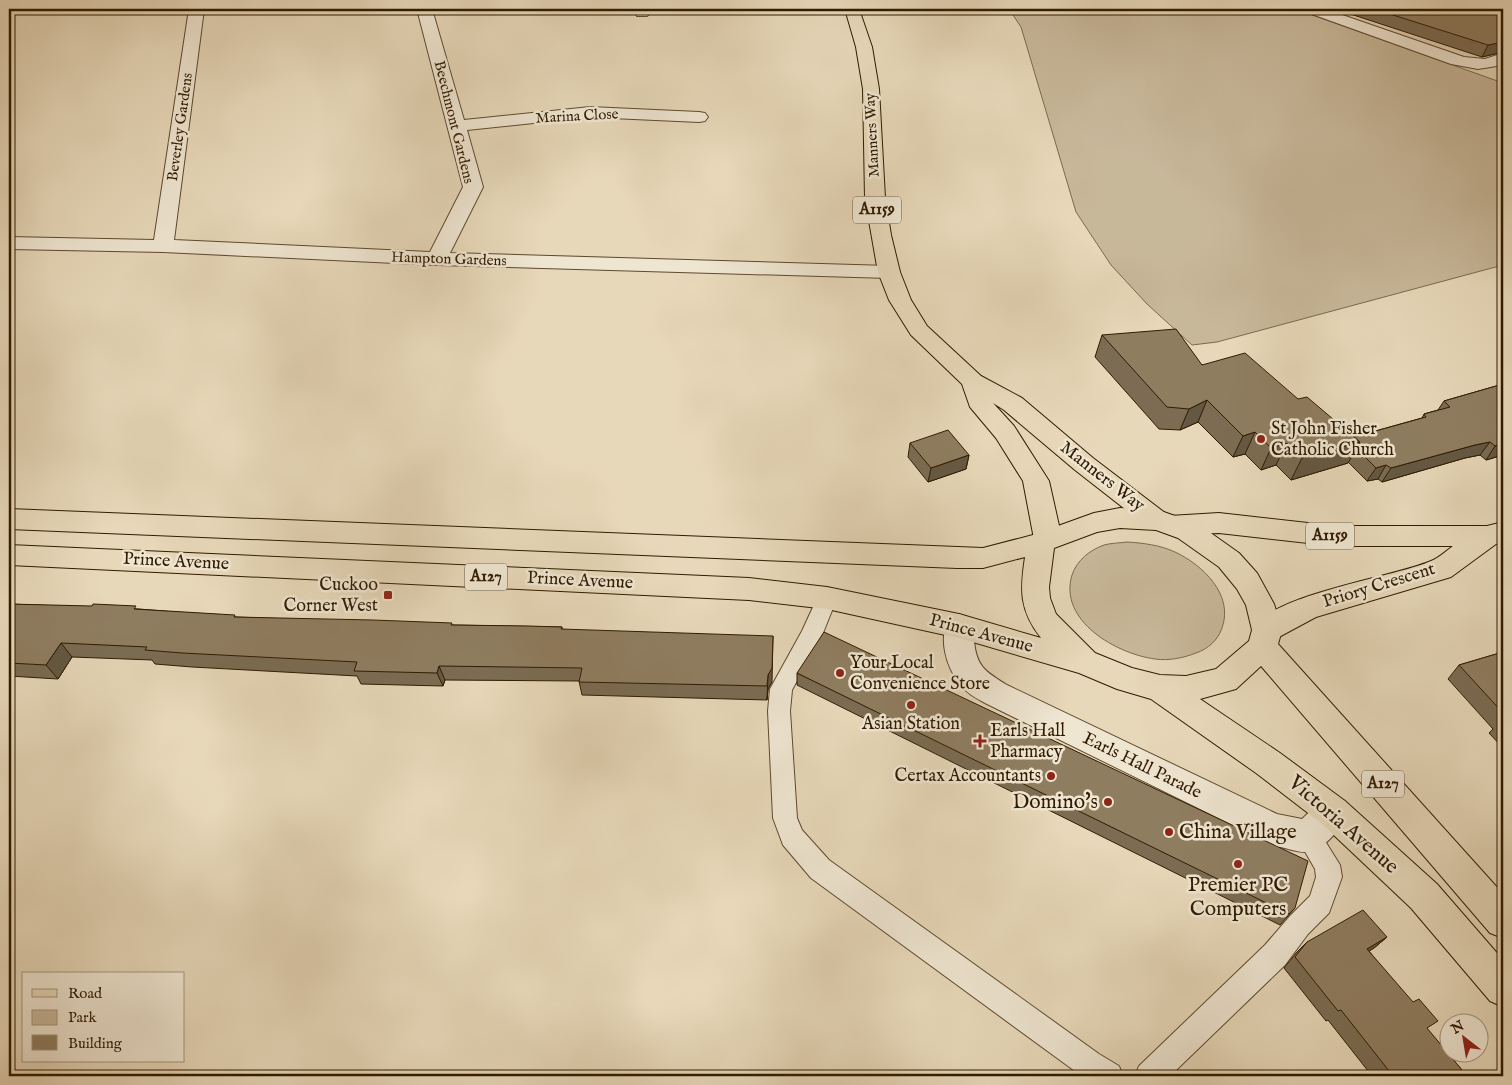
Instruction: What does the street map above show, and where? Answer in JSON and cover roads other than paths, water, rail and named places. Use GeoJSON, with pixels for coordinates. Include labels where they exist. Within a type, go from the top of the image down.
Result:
{"type":"FeatureCollection","features":[{"type":"Feature","properties":{"kind":"main road","name":"Manners Way"},"geometry":{"type":"LineString","coordinates":[[852,9],[864,47],[871,89],[876,198],[889,272],[900,300],[919,330],[973,381],[1013,404],[1084,464],[1166,523]]}},
{"type":"Feature","properties":{"kind":"main road","name":"Manners Way"},"geometry":{"type":"LineString","coordinates":[[973,381],[982,407],[1004,432],[1036,481],[1044,541],[1035,586],[1038,605],[1044,619],[1057,636],[1084,662]]}},
{"type":"Feature","properties":{"kind":"main road","name":"Prince Avenue"},"geometry":{"type":"LineString","coordinates":[[9,519],[957,558],[984,558],[1044,541],[1094,523],[1120,518],[1166,523]]}},
{"type":"Feature","properties":{"kind":"main road","name":"Priory Crescent"},"geometry":{"type":"LineString","coordinates":[[1166,523],[1219,523],[1335,536],[1495,534]]}},
{"type":"Feature","properties":{"kind":"main road"},"geometry":{"type":"LineString","coordinates":[[1166,523],[1188,531],[1228,560],[1246,581],[1260,604],[1265,639]]}},
{"type":"Feature","properties":{"kind":"main road","name":"Priory Crescent"},"geometry":{"type":"LineString","coordinates":[[1160,688],[1186,689],[1225,680],[1265,639],[1308,608],[1441,569],[1495,534]]}},
{"type":"Feature","properties":{"kind":"main road","name":"Prince Avenue"},"geometry":{"type":"LineString","coordinates":[[9,555],[749,589],[827,598],[960,626],[1084,662],[1128,680],[1160,688]]}},
{"type":"Feature","properties":{"kind":"main road","name":"A127"},"geometry":{"type":"LineString","coordinates":[[1265,639],[1503,920]]}},
{"type":"Feature","properties":{"kind":"main road","name":"Victoria Avenue"},"geometry":{"type":"LineString","coordinates":[[1160,688],[1268,763],[1333,812],[1424,896],[1503,988]]}},
{"type":"Feature","properties":{"kind":"street","name":"Beverley Gardens"},"geometry":{"type":"LineString","coordinates":[[163,246],[196,9]]}},
{"type":"Feature","properties":{"kind":"street","name":"Beechmont Gardens"},"geometry":{"type":"LineString","coordinates":[[425,9],[473,187],[437,260]]}},
{"type":"Feature","properties":{"kind":"street"},"geometry":{"type":"LineString","coordinates":[[1311,9],[1337,12],[1452,60],[1484,64],[1503,58]]}},
{"type":"Feature","properties":{"kind":"street"},"geometry":{"type":"LineString","coordinates":[[1484,64],[1503,74]]}},
{"type":"Feature","properties":{"kind":"street","name":"Marina Close"},"geometry":{"type":"LineString","coordinates":[[456,126],[590,112],[699,117]]}},
{"type":"Feature","properties":{"kind":"street","name":"Hampton Gardens"},"geometry":{"type":"LineString","coordinates":[[9,243],[163,246],[437,260],[889,272]]}},
{"type":"Feature","properties":{"kind":"street","name":"Earls Hall Parade"},"geometry":{"type":"LineString","coordinates":[[960,626],[958,643],[967,672],[980,684],[996,694],[1272,829],[1308,836]]}},
{"type":"Feature","properties":{"kind":"street"},"geometry":{"type":"LineString","coordinates":[[1308,836],[1333,812]]}},
{"type":"Feature","properties":{"kind":"lane"},"geometry":{"type":"LineString","coordinates":[[827,598],[812,633],[781,688],[780,736],[785,818],[792,837],[820,869],[1089,1064],[1109,1076]]}},
{"type":"Feature","properties":{"kind":"lane"},"geometry":{"type":"LineString","coordinates":[[1149,1076],[1275,956],[1298,925],[1320,904],[1329,877],[1327,865],[1308,836]]}},
{"type":"Feature","properties":{"kind":"place","name":"St John Fisher Catholic Church"},"geometry":{"type":"Point","coordinates":[1261,439]}},
{"type":"Feature","properties":{"kind":"place","name":"Cuckoo Corner West"},"geometry":{"type":"Point","coordinates":[388,595]}},
{"type":"Feature","properties":{"kind":"place","name":"Your Local Convenience Store"},"geometry":{"type":"Point","coordinates":[840,673]}},
{"type":"Feature","properties":{"kind":"place","name":"Asian Station"},"geometry":{"type":"Point","coordinates":[911,705]}},
{"type":"Feature","properties":{"kind":"place","name":"Earls Hall Pharmacy"},"geometry":{"type":"Point","coordinates":[980,741]}},
{"type":"Feature","properties":{"kind":"place","name":"Certax Accountants"},"geometry":{"type":"Point","coordinates":[1051,776]}},
{"type":"Feature","properties":{"kind":"place","name":"Domino's"},"geometry":{"type":"Point","coordinates":[1108,802]}},
{"type":"Feature","properties":{"kind":"place","name":"China Village"},"geometry":{"type":"Point","coordinates":[1169,832]}},
{"type":"Feature","properties":{"kind":"place","name":"Premier PC Computers"},"geometry":{"type":"Point","coordinates":[1238,864]}}]}
